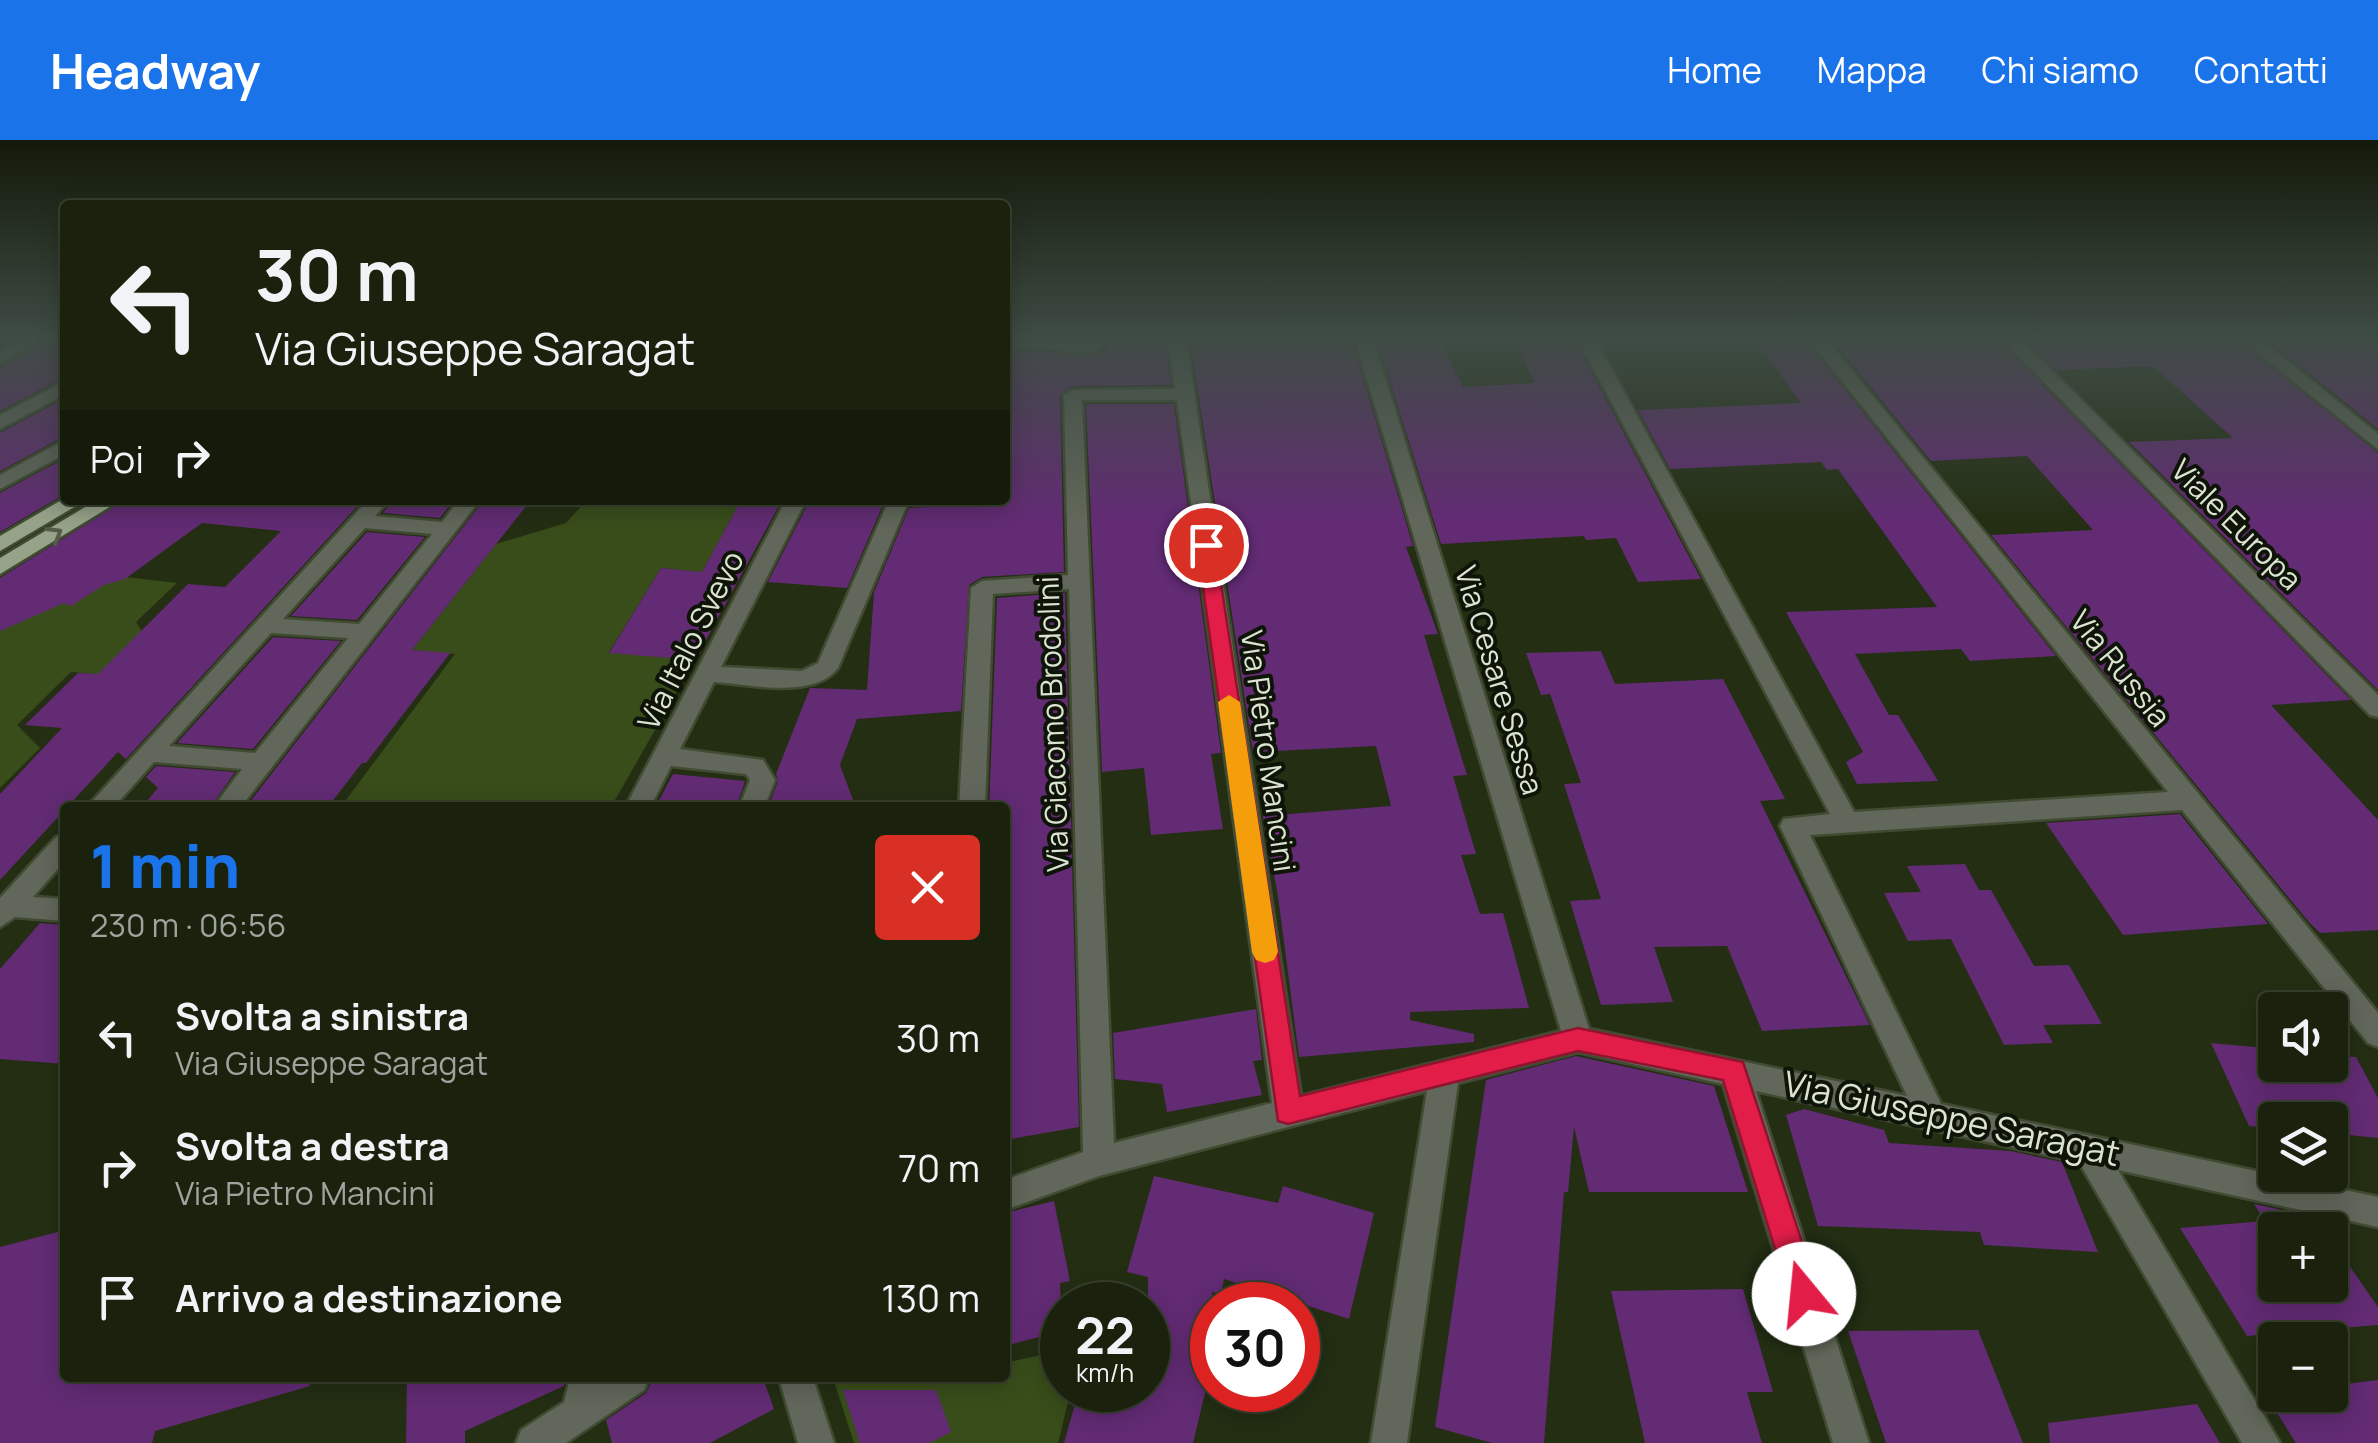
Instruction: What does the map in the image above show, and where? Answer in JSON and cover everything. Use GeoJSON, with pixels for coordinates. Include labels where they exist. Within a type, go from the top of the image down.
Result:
{"type":"FeatureCollection","features":[{"type":"Feature","properties":{"kind":"main road"},"geometry":{"type":"LineString","coordinates":[[0,545],[68,505]]}},
{"type":"Feature","properties":{"kind":"main road"},"geometry":{"type":"LineString","coordinates":[[0,567],[102,505]]}},
{"type":"Feature","properties":{"kind":"street"},"geometry":{"type":"LineString","coordinates":[[0,423],[41,400]]}},
{"type":"Feature","properties":{"kind":"street","name":"Via Giacomo Brodolini"},"geometry":{"type":"LineString","coordinates":[[1073,400],[1099,1161]]}},
{"type":"Feature","properties":{"kind":"street","name":"Via Pietro Mancini"},"geometry":{"type":"LineString","coordinates":[[1185,400],[1288,1112]]}},
{"type":"Feature","properties":{"kind":"street","name":"Via Cesare Sessa"},"geometry":{"type":"LineString","coordinates":[[1383,400],[1578,1039]]}},
{"type":"Feature","properties":{"kind":"street"},"geometry":{"type":"LineString","coordinates":[[1619,400],[1847,822]]}},
{"type":"Feature","properties":{"kind":"street","name":"Via Russia"},"geometry":{"type":"LineString","coordinates":[[1866,400],[2378,1034]]}},
{"type":"Feature","properties":{"kind":"street","name":"Viale Europa"},"geometry":{"type":"LineString","coordinates":[[2070,400],[2378,709]]}},
{"type":"Feature","properties":{"kind":"street"},"geometry":{"type":"LineString","coordinates":[[2324,400],[2378,443]]}},
{"type":"Feature","properties":{"kind":"street"},"geometry":{"type":"LineString","coordinates":[[0,483],[60,449]]}},
{"type":"Feature","properties":{"kind":"street"},"geometry":{"type":"LineString","coordinates":[[103,802],[375,505]]}},
{"type":"Feature","properties":{"kind":"street"},"geometry":{"type":"LineString","coordinates":[[230,802],[466,505]]}},
{"type":"Feature","properties":{"kind":"street","name":"Via Italo Svevo"},"geometry":{"type":"LineString","coordinates":[[640,802],[793,505]]}},
{"type":"Feature","properties":{"kind":"street"},"geometry":{"type":"LineString","coordinates":[[708,674],[806,678],[827,668],[897,505]]}},
{"type":"Feature","properties":{"kind":"street"},"geometry":{"type":"LineString","coordinates":[[360,522],[447,528]]}},
{"type":"Feature","properties":{"kind":"street"},"geometry":{"type":"LineString","coordinates":[[972,802],[982,588],[1080,581]]}},
{"type":"Feature","properties":{"kind":"street"},"geometry":{"type":"LineString","coordinates":[[265,625],[364,632]]}},
{"type":"Feature","properties":{"kind":"street"},"geometry":{"type":"LineString","coordinates":[[148,753],[261,762]]}},
{"type":"Feature","properties":{"kind":"street"},"geometry":{"type":"LineString","coordinates":[[664,756],[754,766],[763,780],[754,802]]}},
{"type":"Feature","properties":{"kind":"street"},"geometry":{"type":"LineString","coordinates":[[1930,1113],[1793,826],[2190,800]]}},
{"type":"Feature","properties":{"kind":"street"},"geometry":{"type":"LineString","coordinates":[[4,910],[60,849]]}},
{"type":"Feature","properties":{"kind":"street"},"geometry":{"type":"LineString","coordinates":[[4,910],[60,910]]}},
{"type":"Feature","properties":{"kind":"street","name":"Via Giuseppe Saragat"},"geometry":{"type":"LineString","coordinates":[[1010,1193],[1099,1161],[1444,1070],[1578,1039],[2087,1146],[2378,1212]]}},
{"type":"Feature","properties":{"kind":"street"},"geometry":{"type":"LineString","coordinates":[[1389,1443],[1444,1070]]}},
{"type":"Feature","properties":{"kind":"street"},"geometry":{"type":"LineString","coordinates":[[1734,1070],[1851,1443]]}},
{"type":"Feature","properties":{"kind":"street"},"geometry":{"type":"LineString","coordinates":[[2087,1146],[2262,1443]]}},
{"type":"Feature","properties":{"kind":"street"},"geometry":{"type":"LineString","coordinates":[[534,1443],[583,1394],[620,1382]]}},
{"type":"Feature","properties":{"kind":"street"},"geometry":{"type":"LineString","coordinates":[[797,1382],[816,1443]]}},
{"type":"Feature","properties":{"kind":"green space"},"geometry":{"type":"Polygon","coordinates":[[[582,505],[738,505],[702,572],[661,568],[609,652],[695,660],[614,802],[344,802],[455,654],[412,650],[496,544],[566,523],[582,505]]]}},
{"type":"Feature","properties":{"kind":"green space"},"geometry":{"type":"Polygon","coordinates":[[[117,576],[177,583],[136,622],[144,634],[105,675],[71,672],[17,725],[40,748],[0,788],[0,629],[117,576]]]}},
{"type":"Feature","properties":{"kind":"green space"},"geometry":{"type":"Polygon","coordinates":[[[1040,1355],[1040,1412],[1066,1412],[1058,1443],[854,1443],[834,1382],[1010,1382],[1010,1362],[1040,1355]]]}},
{"type":"Feature","properties":{"kind":"building"},"geometry":{"type":"Polygon","coordinates":[[[0,400],[21,400],[0,411],[0,400]]]}},
{"type":"Feature","properties":{"kind":"building"},"geometry":{"type":"Polygon","coordinates":[[[1010,400],[1060,400],[1064,572],[982,577],[969,585],[961,711],[857,719],[840,765],[854,802],[770,802],[778,781],[776,774],[810,688],[867,690],[874,592],[909,508],[1010,505],[1010,400]]]}},
{"type":"Feature","properties":{"kind":"building"},"geometry":{"type":"Polygon","coordinates":[[[1199,400],[1369,400],[1413,546],[1406,547],[1438,634],[1424,635],[1467,775],[1453,776],[1476,854],[1461,855],[1480,914],[1503,913],[1529,1008],[1410,1012],[1410,1020],[1474,1034],[1474,1042],[1299,1057],[1278,896],[1263,816],[1391,806],[1376,746],[1253,752],[1199,400]]]}},
{"type":"Feature","properties":{"kind":"building"},"geometry":{"type":"Polygon","coordinates":[[[1396,400],[1606,400],[1701,579],[1638,582],[1616,538],[1586,540],[1584,536],[1441,544],[1396,400]]]}},
{"type":"Feature","properties":{"kind":"building"},"geometry":{"type":"Polygon","coordinates":[[[1799,400],[1853,400],[2056,656],[1970,661],[1961,649],[1855,654],[1889,715],[1898,715],[1938,781],[1857,784],[1846,762],[1863,752],[1786,612],[1937,607],[1838,469],[1827,470],[1821,462],[1670,469],[1638,410],[1801,403],[1799,400]]]}},
{"type":"Feature","properties":{"kind":"building"},"geometry":{"type":"Polygon","coordinates":[[[1881,400],[2057,400],[2351,700],[2271,705],[2378,820],[2378,930],[2320,933],[2308,921],[1991,535],[2093,530],[2027,456],[1931,461],[1881,400]]]}},
{"type":"Feature","properties":{"kind":"building"},"geometry":{"type":"Polygon","coordinates":[[[2191,400],[2312,400],[2378,453],[2378,690],[2129,442],[2233,438],[2191,400]]]}},
{"type":"Feature","properties":{"kind":"building"},"geometry":{"type":"Polygon","coordinates":[[[2342,400],[2378,400],[2378,429],[2342,400]]]}},
{"type":"Feature","properties":{"kind":"building"},"geometry":{"type":"Polygon","coordinates":[[[60,401],[60,439],[0,471],[0,433],[60,401]]]}},
{"type":"Feature","properties":{"kind":"building"},"geometry":{"type":"Polygon","coordinates":[[[1086,404],[1174,404],[1221,753],[1211,754],[1223,829],[1151,835],[1144,768],[1102,772],[1086,404]]]}},
{"type":"Feature","properties":{"kind":"building"},"geometry":{"type":"Polygon","coordinates":[[[60,461],[60,497],[0,532],[0,493],[60,461]]]}},
{"type":"Feature","properties":{"kind":"building"},"geometry":{"type":"Polygon","coordinates":[[[117,505],[358,505],[126,759],[118,752],[72,802],[60,802],[60,815],[0,880],[0,794],[62,728],[25,725],[78,673],[98,674],[188,584],[225,587],[281,531],[202,523],[125,579],[104,585],[71,606],[64,603],[0,631],[0,578],[117,505]]]}},
{"type":"Feature","properties":{"kind":"building"},"geometry":{"type":"Polygon","coordinates":[[[389,505],[450,505],[440,518],[383,513],[389,505]]]}},
{"type":"Feature","properties":{"kind":"building"},"geometry":{"type":"Polygon","coordinates":[[[480,505],[527,505],[412,650],[450,653],[332,802],[250,802],[480,505]]]}},
{"type":"Feature","properties":{"kind":"building"},"geometry":{"type":"Polygon","coordinates":[[[738,505],[779,505],[695,660],[609,653],[661,568],[702,572],[738,505]]]}},
{"type":"Feature","properties":{"kind":"building"},"geometry":{"type":"Polygon","coordinates":[[[807,505],[883,505],[847,588],[768,582],[807,505]]]}},
{"type":"Feature","properties":{"kind":"building"},"geometry":{"type":"Polygon","coordinates":[[[367,532],[425,537],[357,620],[291,616],[367,532]]]}},
{"type":"Feature","properties":{"kind":"building"},"geometry":{"type":"Polygon","coordinates":[[[1065,593],[1079,1127],[1010,1139],[1010,802],[989,802],[997,598],[1065,593]]]}},
{"type":"Feature","properties":{"kind":"building"},"geometry":{"type":"Polygon","coordinates":[[[273,637],[341,641],[253,749],[177,743],[273,637]]]}},
{"type":"Feature","properties":{"kind":"building"},"geometry":{"type":"Polygon","coordinates":[[[1601,651],[1615,684],[1723,679],[1785,799],[1760,801],[1870,1025],[1762,1031],[1727,946],[1654,947],[1673,1002],[1601,1005],[1570,901],[1601,899],[1564,784],[1581,783],[1550,694],[1541,695],[1526,653],[1601,651]]]}},
{"type":"Feature","properties":{"kind":"building"},"geometry":{"type":"Polygon","coordinates":[[[156,766],[235,772],[214,802],[146,802],[158,788],[146,777],[156,766]]]}},
{"type":"Feature","properties":{"kind":"building"},"geometry":{"type":"Polygon","coordinates":[[[673,774],[745,781],[738,802],[658,802],[673,774]]]}},
{"type":"Feature","properties":{"kind":"building"},"geometry":{"type":"Polygon","coordinates":[[[2180,814],[2268,924],[2123,935],[2046,823],[2180,814]]]}},
{"type":"Feature","properties":{"kind":"building"},"geometry":{"type":"Polygon","coordinates":[[[1965,864],[1979,890],[1991,890],[2034,966],[2069,965],[2102,1024],[2043,1025],[2053,1043],[2004,1045],[1951,939],[1908,941],[1884,893],[1921,892],[1907,866],[1965,864]]]}},
{"type":"Feature","properties":{"kind":"building"},"geometry":{"type":"Polygon","coordinates":[[[40,923],[60,925],[60,1064],[0,1059],[0,969],[40,923]]]}},
{"type":"Feature","properties":{"kind":"building"},"geometry":{"type":"Polygon","coordinates":[[[1256,1009],[1262,1060],[1253,1061],[1262,1095],[1167,1112],[1162,1084],[1115,1079],[1113,1033],[1256,1009]]]}},
{"type":"Feature","properties":{"kind":"building"},"geometry":{"type":"Polygon","coordinates":[[[2211,1043],[2258,1047],[2258,1082],[2348,1082],[2348,1056],[2356,1057],[2378,1098],[2378,1138],[2348,1135],[2348,1102],[2258,1102],[2258,1127],[2249,1126],[2211,1043]]]}},
{"type":"Feature","properties":{"kind":"building"},"geometry":{"type":"Polygon","coordinates":[[[1576,1056],[1714,1086],[1748,1192],[1589,1192],[1574,1127],[1568,1192],[1564,1192],[1544,1443],[1492,1443],[1435,1427],[1486,1080],[1576,1056]]]}},
{"type":"Feature","properties":{"kind":"building"},"geometry":{"type":"Polygon","coordinates":[[[1804,1109],[1884,1130],[1889,1143],[2010,1151],[2062,1162],[2098,1252],[1984,1245],[1980,1232],[1818,1226],[1786,1115],[1804,1109]]]}},
{"type":"Feature","properties":{"kind":"building"},"geometry":{"type":"Polygon","coordinates":[[[1154,1176],[1278,1203],[1283,1186],[1374,1213],[1349,1319],[1320,1310],[1320,1282],[1190,1282],[1190,1412],[1200,1412],[1193,1443],[1064,1443],[1073,1412],[1170,1412],[1170,1282],[1148,1282],[1148,1277],[1127,1272],[1154,1176]]]}},
{"type":"Feature","properties":{"kind":"building"},"geometry":{"type":"Polygon","coordinates":[[[1054,1201],[1070,1281],[1040,1282],[1040,1337],[1010,1345],[1010,1212],[1054,1201]]]}},
{"type":"Feature","properties":{"kind":"building"},"geometry":{"type":"Polygon","coordinates":[[[2254,1204],[2292,1212],[2259,1212],[2254,1204]]]}},
{"type":"Feature","properties":{"kind":"building"},"geometry":{"type":"Polygon","coordinates":[[[2258,1222],[2258,1302],[2348,1302],[2348,1264],[2378,1307],[2378,1325],[2348,1328],[2348,1322],[2258,1322],[2258,1335],[2247,1336],[2180,1228],[2258,1222]]]}},
{"type":"Feature","properties":{"kind":"building"},"geometry":{"type":"Polygon","coordinates":[[[60,1231],[60,1382],[310,1382],[310,1386],[155,1431],[152,1443],[0,1443],[0,1247],[60,1231]]]}},
{"type":"Feature","properties":{"kind":"building"},"geometry":{"type":"Polygon","coordinates":[[[1743,1289],[1773,1392],[1747,1392],[1762,1443],[1645,1443],[1611,1291],[1743,1289]]]}},
{"type":"Feature","properties":{"kind":"building"},"geometry":{"type":"Polygon","coordinates":[[[1978,1330],[2023,1443],[1886,1443],[1848,1331],[1978,1330]]]}},
{"type":"Feature","properties":{"kind":"building"},"geometry":{"type":"Polygon","coordinates":[[[2378,1380],[2378,1443],[2296,1443],[2276,1412],[2348,1412],[2348,1384],[2378,1380]]]}},
{"type":"Feature","properties":{"kind":"building"},"geometry":{"type":"Polygon","coordinates":[[[407,1382],[565,1382],[564,1386],[465,1431],[465,1443],[406,1443],[407,1382]]]}},
{"type":"Feature","properties":{"kind":"building"},"geometry":{"type":"Polygon","coordinates":[[[652,1382],[764,1382],[774,1409],[710,1443],[612,1443],[606,1420],[646,1393],[652,1382]]]}},
{"type":"Feature","properties":{"kind":"building"},"geometry":{"type":"Polygon","coordinates":[[[843,1390],[936,1390],[951,1432],[929,1443],[860,1443],[843,1390]]]}},
{"type":"Feature","properties":{"kind":"building"},"geometry":{"type":"Polygon","coordinates":[[[2197,1404],[2220,1443],[2050,1443],[2048,1423],[2197,1404]]]}},
{"type":"Feature","properties":{"kind":"slow traffic"},"geometry":{"type":"LineString","coordinates":[[1229,702],[1265,952]]}},
{"type":"Feature","properties":{"kind":"route"},"geometry":{"type":"LineString","coordinates":[[1206,545],[1288,1112],[1578,1039],[1734,1070],[1804,1294]]}}]}
